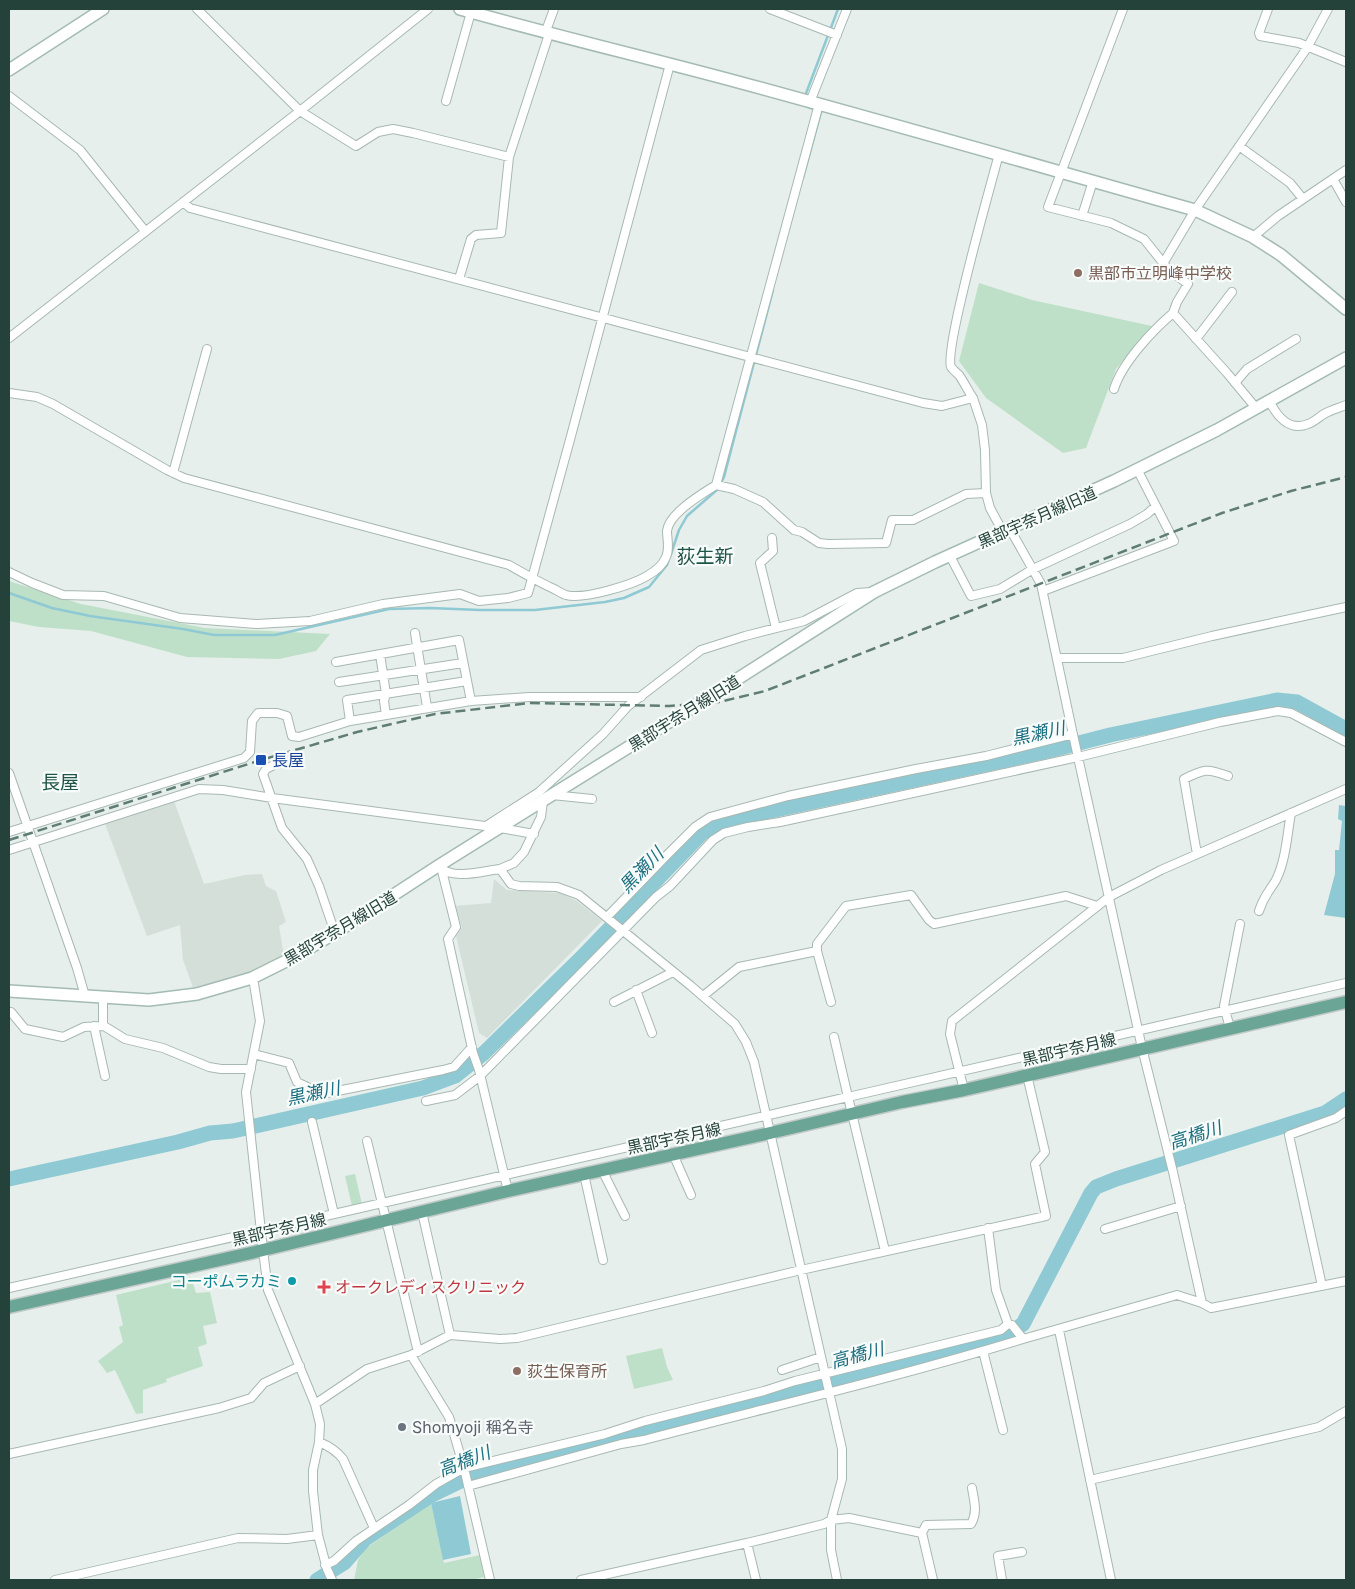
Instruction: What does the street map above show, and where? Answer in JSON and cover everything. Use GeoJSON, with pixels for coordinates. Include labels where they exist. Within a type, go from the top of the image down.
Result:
{"type":"FeatureCollection","features":[{"type":"Feature","properties":{"kind":"main road","name":"黒部宇奈月線"},"geometry":{"type":"LineString","coordinates":[[9,1307],[263,1250],[508,1191],[770,1134],[1346,1002]]}},
{"type":"Feature","properties":{"kind":"street"},"geometry":{"type":"LineString","coordinates":[[9,70],[103,9]]}},
{"type":"Feature","properties":{"kind":"street"},"geometry":{"type":"LineString","coordinates":[[197,9],[300,111],[356,146],[378,132],[393,129],[509,157]]}},
{"type":"Feature","properties":{"kind":"street"},"geometry":{"type":"LineString","coordinates":[[9,338],[428,9]]}},
{"type":"Feature","properties":{"kind":"street"},"geometry":{"type":"LineString","coordinates":[[459,279],[471,239],[476,235],[501,233],[509,157],[549,34],[547,28],[554,9]]}},
{"type":"Feature","properties":{"kind":"street"},"geometry":{"type":"LineString","coordinates":[[770,9],[837,35]]}},
{"type":"Feature","properties":{"kind":"street"},"geometry":{"type":"LineString","coordinates":[[9,393],[37,397],[53,404],[184,478],[509,565],[532,579],[567,595],[583,596],[626,585],[648,576],[658,568],[667,556],[667,529],[675,515],[716,485],[815,103],[847,9]]}},
{"type":"Feature","properties":{"kind":"street"},"geometry":{"type":"LineString","coordinates":[[1114,389],[1117,378],[1128,361],[1162,322],[1173,313],[1188,284],[1168,268],[1144,239],[1111,223],[1048,207],[1124,9]]}},
{"type":"Feature","properties":{"kind":"street"},"geometry":{"type":"LineString","coordinates":[[1268,9],[1259,33],[1260,36],[1299,44],[1346,62]]}},
{"type":"Feature","properties":{"kind":"street"},"geometry":{"type":"LineString","coordinates":[[1164,262],[1195,210],[1307,48],[1327,9]]}},
{"type":"Feature","properties":{"kind":"street"},"geometry":{"type":"LineString","coordinates":[[446,101],[466,10],[549,34],[815,103],[1195,210],[1253,237],[1281,255],[1346,309]]}},
{"type":"Feature","properties":{"kind":"street"},"geometry":{"type":"LineString","coordinates":[[9,572],[63,595],[104,596],[180,618],[257,624],[310,621],[383,604],[460,594],[479,601],[508,598],[528,593],[670,64]]}},
{"type":"Feature","properties":{"kind":"street"},"geometry":{"type":"LineString","coordinates":[[9,96],[80,150],[144,231]]}},
{"type":"Feature","properties":{"kind":"street"},"geometry":{"type":"LineString","coordinates":[[1239,146],[1290,183],[1303,199]]}},
{"type":"Feature","properties":{"kind":"street"},"geometry":{"type":"LineString","coordinates":[[999,154],[966,283],[950,357],[951,368],[960,376],[973,398],[982,425],[985,450],[986,493],[990,508],[1033,568],[1043,591],[1077,756],[1142,1048],[1181,1206],[1202,1303]]}},
{"type":"Feature","properties":{"kind":"street"},"geometry":{"type":"LineString","coordinates":[[1253,237],[1278,216],[1346,170]]}},
{"type":"Feature","properties":{"kind":"street"},"geometry":{"type":"LineString","coordinates":[[1333,179],[1346,202]]}},
{"type":"Feature","properties":{"kind":"street"},"geometry":{"type":"LineString","coordinates":[[1082,216],[1093,182]]}},
{"type":"Feature","properties":{"kind":"street"},"geometry":{"type":"LineString","coordinates":[[183,202],[190,208],[923,403],[942,406],[973,398]]}},
{"type":"Feature","properties":{"kind":"street"},"geometry":{"type":"LineString","coordinates":[[1196,339],[1232,292]]}},
{"type":"Feature","properties":{"kind":"street"},"geometry":{"type":"LineString","coordinates":[[1173,313],[1256,408]]}},
{"type":"Feature","properties":{"kind":"street"},"geometry":{"type":"LineString","coordinates":[[1235,383],[1247,369],[1296,339]]}},
{"type":"Feature","properties":{"kind":"street"},"geometry":{"type":"LineString","coordinates":[[173,473],[207,349]]}},
{"type":"Feature","properties":{"kind":"street","name":"黒部宇奈月線旧道"},"geometry":{"type":"LineString","coordinates":[[9,991],[149,1000],[197,994],[252,978],[294,957],[440,868],[547,798],[874,592],[1137,470],[1217,430],[1346,358]]}},
{"type":"Feature","properties":{"kind":"street"},"geometry":{"type":"LineString","coordinates":[[1269,400],[1279,418],[1295,426],[1305,426],[1325,414],[1346,405]]}},
{"type":"Feature","properties":{"kind":"street"},"geometry":{"type":"LineString","coordinates":[[1043,591],[1174,541],[1137,470]]}},
{"type":"Feature","properties":{"kind":"street"},"geometry":{"type":"LineString","coordinates":[[716,485],[734,489],[763,502],[794,530],[802,532],[820,544],[886,543],[892,520],[913,520],[966,494],[986,493]]}},
{"type":"Feature","properties":{"kind":"street"},"geometry":{"type":"LineString","coordinates":[[950,556],[971,596],[1000,589],[1033,568],[1130,524],[1156,506]]}},
{"type":"Feature","properties":{"kind":"street"},"geometry":{"type":"LineString","coordinates":[[772,538],[773,552],[760,563],[776,628]]}},
{"type":"Feature","properties":{"kind":"street"},"geometry":{"type":"LineString","coordinates":[[486,826],[539,792],[603,734],[628,706],[701,650],[745,636],[804,621],[857,593],[874,592]]}},
{"type":"Feature","properties":{"kind":"street"},"geometry":{"type":"LineString","coordinates":[[1057,658],[1123,658],[1212,636],[1346,607]]}},
{"type":"Feature","properties":{"kind":"street"},"geometry":{"type":"LineString","coordinates":[[415,632],[427,707]]}},
{"type":"Feature","properties":{"kind":"street"},"geometry":{"type":"LineString","coordinates":[[336,662],[459,640],[471,701]]}},
{"type":"Feature","properties":{"kind":"street"},"geometry":{"type":"LineString","coordinates":[[380,654],[386,694],[384,701],[386,715]]}},
{"type":"Feature","properties":{"kind":"street"},"geometry":{"type":"LineString","coordinates":[[338,682],[463,663]]}},
{"type":"Feature","properties":{"kind":"street"},"geometry":{"type":"LineString","coordinates":[[350,721],[347,700],[467,681]]}},
{"type":"Feature","properties":{"kind":"street"},"geometry":{"type":"LineString","coordinates":[[9,832],[244,758],[250,752],[252,721],[258,713],[277,713],[286,716],[292,736],[299,737],[350,721],[471,701],[529,697],[641,697]]}},
{"type":"Feature","properties":{"kind":"street"},"geometry":{"type":"LineString","coordinates":[[426,1101],[455,1095],[622,929],[670,886],[713,840],[724,833],[1077,756],[1220,722],[1278,711],[1291,713],[1346,742]]}},
{"type":"Feature","properties":{"kind":"street"},"geometry":{"type":"LineString","coordinates":[[608,918],[695,827],[710,817],[788,796],[986,756],[1072,732]]}},
{"type":"Feature","properties":{"kind":"street"},"geometry":{"type":"LineString","coordinates":[[272,766],[266,769],[264,774],[282,828],[307,859],[320,886],[335,933]]}},
{"type":"Feature","properties":{"kind":"street"},"geometry":{"type":"LineString","coordinates":[[1197,854],[1184,779],[1200,771],[1210,770],[1228,776]]}},
{"type":"Feature","properties":{"kind":"street"},"geometry":{"type":"LineString","coordinates":[[9,773],[84,996]]}},
{"type":"Feature","properties":{"kind":"street"},"geometry":{"type":"LineString","coordinates":[[9,850],[199,789],[223,790],[534,834]]}},
{"type":"Feature","properties":{"kind":"street"},"geometry":{"type":"LineString","coordinates":[[964,1090],[950,1034],[952,1021],[1097,906],[1109,897],[1161,870],[1346,789]]}},
{"type":"Feature","properties":{"kind":"street"},"geometry":{"type":"LineString","coordinates":[[440,868],[456,875],[500,869],[514,863],[524,852],[534,834],[547,798],[592,799]]}},
{"type":"Feature","properties":{"kind":"street"},"geometry":{"type":"LineString","coordinates":[[1259,911],[1263,898],[1276,880],[1282,866],[1291,813]]}},
{"type":"Feature","properties":{"kind":"street"},"geometry":{"type":"LineString","coordinates":[[440,868],[456,927],[448,939],[472,1050],[508,1191]]}},
{"type":"Feature","properties":{"kind":"street"},"geometry":{"type":"LineString","coordinates":[[500,869],[511,884],[557,887],[579,895],[735,1024],[746,1042],[754,1062],[842,1449],[842,1479],[831,1520],[831,1550],[837,1580]]}},
{"type":"Feature","properties":{"kind":"street"},"geometry":{"type":"LineString","coordinates":[[831,1002],[817,951],[817,944],[846,906],[911,895],[934,924],[1066,896],[1097,906]]}},
{"type":"Feature","properties":{"kind":"street"},"geometry":{"type":"LineString","coordinates":[[1230,1028],[1224,1006],[1240,924]]}},
{"type":"Feature","properties":{"kind":"street"},"geometry":{"type":"LineString","coordinates":[[703,996],[739,967],[817,951]]}},
{"type":"Feature","properties":{"kind":"street"},"geometry":{"type":"LineString","coordinates":[[614,1002],[673,972]]}},
{"type":"Feature","properties":{"kind":"street"},"geometry":{"type":"LineString","coordinates":[[252,978],[260,1021],[246,1092],[268,1290],[315,1404],[320,1424],[313,1491],[318,1534],[332,1580]]}},
{"type":"Feature","properties":{"kind":"street"},"geometry":{"type":"LineString","coordinates":[[9,1288],[1346,983]]}},
{"type":"Feature","properties":{"kind":"street"},"geometry":{"type":"LineString","coordinates":[[636,990],[652,1033]]}},
{"type":"Feature","properties":{"kind":"street"},"geometry":{"type":"LineString","coordinates":[[104,997],[104,1026]]}},
{"type":"Feature","properties":{"kind":"street"},"geometry":{"type":"LineString","coordinates":[[9,1012],[25,1029],[63,1037],[84,1027],[104,1026],[125,1039],[163,1048],[210,1067],[251,1069]]}},
{"type":"Feature","properties":{"kind":"street"},"geometry":{"type":"LineString","coordinates":[[94,1026],[105,1076]]}},
{"type":"Feature","properties":{"kind":"street"},"geometry":{"type":"LineString","coordinates":[[834,1037],[885,1251]]}},
{"type":"Feature","properties":{"kind":"street"},"geometry":{"type":"LineString","coordinates":[[254,1054],[289,1063],[297,1082],[322,1094],[454,1067],[472,1050]]}},
{"type":"Feature","properties":{"kind":"street"},"geometry":{"type":"LineString","coordinates":[[315,1404],[367,1369],[414,1354],[450,1335],[517,1338],[801,1270],[1046,1216],[1034,1164],[1045,1152],[1027,1075]]}},
{"type":"Feature","properties":{"kind":"street"},"geometry":{"type":"LineString","coordinates":[[1322,1286],[1289,1135],[1336,1118],[1346,1111]]}},
{"type":"Feature","properties":{"kind":"street"},"geometry":{"type":"LineString","coordinates":[[312,1122],[334,1214]]}},
{"type":"Feature","properties":{"kind":"street"},"geometry":{"type":"LineString","coordinates":[[367,1141],[386,1220],[414,1354],[448,1417],[464,1468],[490,1580]]}},
{"type":"Feature","properties":{"kind":"street"},"geometry":{"type":"LineString","coordinates":[[673,1154],[691,1195]]}},
{"type":"Feature","properties":{"kind":"street"},"geometry":{"type":"LineString","coordinates":[[602,1170],[625,1216]]}},
{"type":"Feature","properties":{"kind":"street"},"geometry":{"type":"LineString","coordinates":[[584,1174],[603,1260]]}},
{"type":"Feature","properties":{"kind":"street"},"geometry":{"type":"LineString","coordinates":[[1105,1229],[1181,1206]]}},
{"type":"Feature","properties":{"kind":"street"},"geometry":{"type":"LineString","coordinates":[[422,1212],[450,1335]]}},
{"type":"Feature","properties":{"kind":"street"},"geometry":{"type":"LineString","coordinates":[[988,1228],[996,1290],[1008,1324],[1012,1325],[1023,1339]]}},
{"type":"Feature","properties":{"kind":"street"},"geometry":{"type":"LineString","coordinates":[[468,1486],[983,1351],[1176,1295],[1212,1308],[1346,1281]]}},
{"type":"Feature","properties":{"kind":"street"},"geometry":{"type":"LineString","coordinates":[[326,1565],[334,1561],[356,1541],[436,1484],[464,1468],[605,1434],[645,1421],[764,1391],[795,1380],[1001,1330],[1008,1324]]}},
{"type":"Feature","properties":{"kind":"street"},"geometry":{"type":"LineString","coordinates":[[1059,1330],[1111,1580]]}},
{"type":"Feature","properties":{"kind":"street"},"geometry":{"type":"LineString","coordinates":[[983,1351],[1003,1430]]}},
{"type":"Feature","properties":{"kind":"street"},"geometry":{"type":"LineString","coordinates":[[782,1370],[821,1357]]}},
{"type":"Feature","properties":{"kind":"street"},"geometry":{"type":"LineString","coordinates":[[9,1454],[219,1408],[251,1398],[264,1383],[300,1366]]}},
{"type":"Feature","properties":{"kind":"street"},"geometry":{"type":"LineString","coordinates":[[1090,1480],[1319,1427],[1346,1411]]}},
{"type":"Feature","properties":{"kind":"street"},"geometry":{"type":"LineString","coordinates":[[319,1442],[337,1451],[343,1458],[374,1528]]}},
{"type":"Feature","properties":{"kind":"street"},"geometry":{"type":"LineString","coordinates":[[933,1580],[922,1533],[926,1525],[971,1524],[976,1508],[972,1488]]}},
{"type":"Feature","properties":{"kind":"street"},"geometry":{"type":"LineString","coordinates":[[581,1580],[747,1543],[824,1524],[831,1520],[849,1518],[922,1533]]}},
{"type":"Feature","properties":{"kind":"street"},"geometry":{"type":"LineString","coordinates":[[55,1580],[238,1538],[287,1539],[318,1534]]}},
{"type":"Feature","properties":{"kind":"street"},"geometry":{"type":"LineString","coordinates":[[747,1543],[756,1580]]}},
{"type":"Feature","properties":{"kind":"street"},"geometry":{"type":"LineString","coordinates":[[1002,1580],[998,1556],[1022,1552]]}},
{"type":"Feature","properties":{"kind":"shaded area"},"geometry":{"type":"Polygon","coordinates":[[[174,801],[204,884],[245,875],[262,874],[266,886],[276,891],[286,922],[279,926],[284,957],[255,971],[194,990],[183,960],[180,925],[147,936],[105,824],[174,801]]]}},
{"type":"Feature","properties":{"kind":"shaded area"},"geometry":{"type":"Polygon","coordinates":[[[494,879],[507,890],[560,893],[577,901],[602,921],[487,1038],[479,1033],[456,936],[462,927],[454,906],[491,903],[494,879]]]}},
{"type":"Feature","properties":{"kind":"green space"},"geometry":{"type":"Polygon","coordinates":[[[979,283],[1032,300],[1152,326],[1116,369],[1086,448],[1063,453],[986,398],[959,361],[979,283]]]}},
{"type":"Feature","properties":{"kind":"green space"},"geometry":{"type":"Polygon","coordinates":[[[9,581],[81,604],[205,628],[330,634],[316,651],[279,659],[187,657],[91,631],[39,627],[9,621],[9,581]]]}},
{"type":"Feature","properties":{"kind":"green space"},"geometry":{"type":"Polygon","coordinates":[[[355,1174],[362,1204],[352,1206],[345,1176],[355,1174]]]}},
{"type":"Feature","properties":{"kind":"green space"},"geometry":{"type":"Polygon","coordinates":[[[191,1277],[196,1293],[210,1292],[217,1323],[203,1326],[207,1344],[198,1347],[203,1366],[166,1379],[167,1382],[143,1390],[143,1413],[136,1414],[115,1370],[107,1373],[98,1361],[123,1342],[119,1327],[123,1325],[116,1295],[191,1277]]]}},
{"type":"Feature","properties":{"kind":"green space"},"geometry":{"type":"Polygon","coordinates":[[[662,1348],[673,1380],[634,1389],[626,1356],[662,1348]]]}},
{"type":"Feature","properties":{"kind":"green space"},"geometry":{"type":"Polygon","coordinates":[[[431,1503],[444,1563],[480,1555],[484,1577],[471,1580],[354,1580],[358,1560],[366,1548],[431,1503]]]}},
{"type":"Feature","properties":{"kind":"water"},"geometry":{"type":"Polygon","coordinates":[[[1339,805],[1346,806],[1346,918],[1324,915],[1335,874],[1335,850],[1339,850],[1342,821],[1338,819],[1339,805]]]}},
{"type":"Feature","properties":{"kind":"water"},"geometry":{"type":"Polygon","coordinates":[[[460,1496],[471,1554],[443,1560],[431,1503],[460,1496]]]}},
{"type":"Feature","properties":{"kind":"waterway"},"geometry":{"type":"LineString","coordinates":[[805,96],[838,9]]}},
{"type":"Feature","properties":{"kind":"waterway"},"geometry":{"type":"LineString","coordinates":[[803,105],[821,112],[803,178]]}},
{"type":"Feature","properties":{"kind":"waterway"},"geometry":{"type":"LineString","coordinates":[[671,554],[679,530],[687,516],[718,489],[724,477],[773,290]]}},
{"type":"Feature","properties":{"kind":"waterway"},"geometry":{"type":"LineString","coordinates":[[9,593],[52,608],[90,616],[214,635],[275,635],[389,609],[535,610],[605,602],[624,598],[649,587],[667,565],[669,559]]}},
{"type":"Feature","properties":{"kind":"waterway","name":"黒瀬川"},"geometry":{"type":"LineString","coordinates":[[9,1179],[178,1142],[210,1133],[233,1131],[423,1088],[455,1076],[484,1053],[584,955],[702,833],[733,819],[1277,700],[1297,702],[1346,729]]}},
{"type":"Feature","properties":{"kind":"waterway","name":"高橋川"},"geometry":{"type":"LineString","coordinates":[[317,1580],[344,1563],[365,1539],[430,1496],[477,1473],[1006,1336],[1023,1324],[1091,1193],[1096,1187],[1325,1113],[1346,1099]]}},
{"type":"Feature","properties":{"kind":"railway"},"geometry":{"type":"LineString","coordinates":[[9,840],[261,760],[357,732],[435,714],[529,703],[669,706],[719,702],[765,691],[1222,513],[1291,491],[1346,477]]}},
{"type":"Feature","properties":{"kind":"place","name":"黒部市立明峰中学校"},"geometry":{"type":"Point","coordinates":[1078,273]}},
{"type":"Feature","properties":{"kind":"place","name":"長屋"},"geometry":{"type":"Point","coordinates":[261,760]}},
{"type":"Feature","properties":{"kind":"place","name":"コーポムラカミ"},"geometry":{"type":"Point","coordinates":[292,1281]}},
{"type":"Feature","properties":{"kind":"place","name":"オークレディスクリニック"},"geometry":{"type":"Point","coordinates":[324,1287]}},
{"type":"Feature","properties":{"kind":"place","name":"荻生保育所"},"geometry":{"type":"Point","coordinates":[517,1371]}},
{"type":"Feature","properties":{"kind":"place","name":"Shomyoji 稱名寺"},"geometry":{"type":"Point","coordinates":[402,1427]}},
{"type":"Feature","properties":{"kind":"district","name":"荻生新"},"geometry":{"type":"Point","coordinates":[705,556]}},
{"type":"Feature","properties":{"kind":"district","name":"長屋"},"geometry":{"type":"Point","coordinates":[60,782]}}]}
